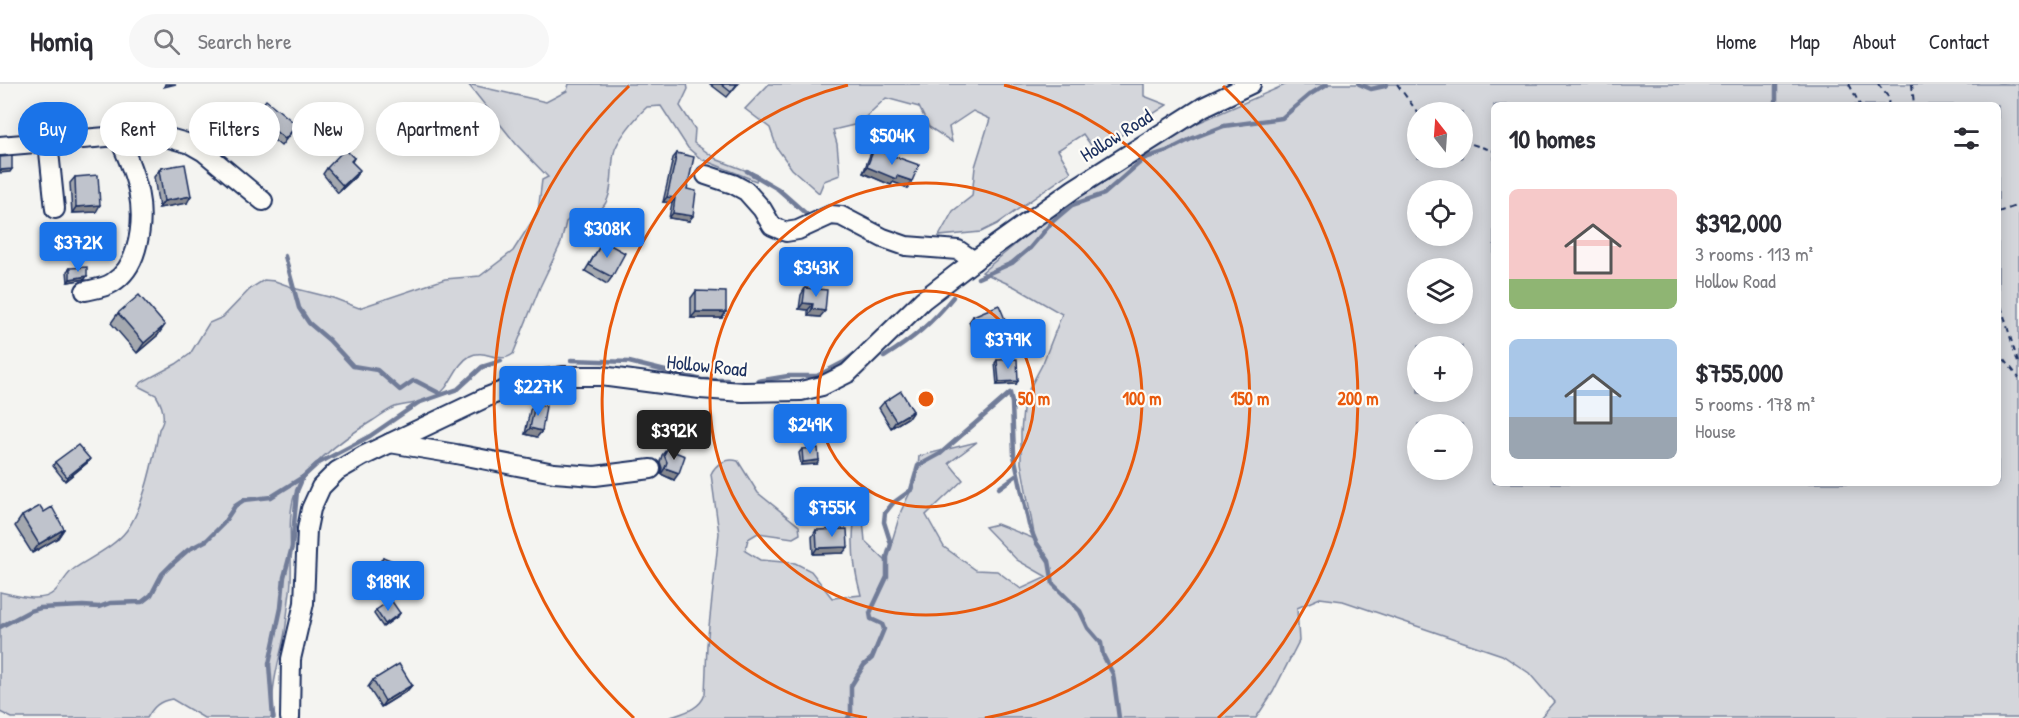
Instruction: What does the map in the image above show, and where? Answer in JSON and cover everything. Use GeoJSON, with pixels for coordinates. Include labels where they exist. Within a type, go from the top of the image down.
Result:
{"type":"FeatureCollection","features":[{"type":"Feature","properties":{"kind":"street","name":"Hollow Road"},"geometry":{"type":"LineString","coordinates":[[290,718],[291,659],[304,603],[308,558],[307,529],[311,509],[321,487],[337,471],[487,397],[512,388],[564,376],[624,378],[700,389],[743,392],[801,391],[822,386],[848,374],[923,300],[1074,189],[1203,107],[1251,84]]}},
{"type":"Feature","properties":{"kind":"street"},"geometry":{"type":"LineString","coordinates":[[177,140],[204,152],[263,201]]}},
{"type":"Feature","properties":{"kind":"street"},"geometry":{"type":"LineString","coordinates":[[0,146],[18,144]]}},
{"type":"Feature","properties":{"kind":"street"},"geometry":{"type":"LineString","coordinates":[[49,156],[55,209]]}},
{"type":"Feature","properties":{"kind":"street"},"geometry":{"type":"LineString","coordinates":[[85,291],[111,284],[125,273],[134,256],[142,230],[142,206],[128,156]]}},
{"type":"Feature","properties":{"kind":"street"},"geometry":{"type":"LineString","coordinates":[[706,176],[733,184],[746,191],[762,208],[772,226],[786,232],[798,230],[831,215],[841,216],[883,238],[906,246],[958,250],[974,261]]}},
{"type":"Feature","properties":{"kind":"street"},"geometry":{"type":"LineString","coordinates":[[390,443],[554,473],[595,476],[651,469]]}},
{"type":"Feature","properties":{"kind":"path"},"geometry":{"type":"LineString","coordinates":[[1397,84],[1410,102]]}},
{"type":"Feature","properties":{"kind":"path"},"geometry":{"type":"LineString","coordinates":[[1849,84],[1858,102]]}},
{"type":"Feature","properties":{"kind":"path"},"geometry":{"type":"LineString","coordinates":[[1878,84],[1889,99],[1888,102]]}},
{"type":"Feature","properties":{"kind":"path"},"geometry":{"type":"LineString","coordinates":[[1912,84],[1914,102]]}},
{"type":"Feature","properties":{"kind":"path"},"geometry":{"type":"LineString","coordinates":[[1473,144],[1491,150]]}},
{"type":"Feature","properties":{"kind":"path"},"geometry":{"type":"LineString","coordinates":[[2001,211],[2019,205]]}},
{"type":"Feature","properties":{"kind":"path"},"geometry":{"type":"LineString","coordinates":[[2001,306],[2019,366]]}},
{"type":"Feature","properties":{"kind":"path"},"geometry":{"type":"LineString","coordinates":[[2001,355],[2019,378]]}},
{"type":"Feature","properties":{"kind":"shaded area"},"geometry":{"type":"Polygon","coordinates":[[[468,84],[546,102],[567,91],[569,84],[687,84],[688,89],[680,106],[695,129],[694,143],[718,160],[758,175],[756,181],[701,159],[688,148],[661,106],[647,107],[628,129],[616,148],[610,192],[604,206],[599,211],[581,211],[566,222],[561,243],[540,287],[513,354],[502,358],[481,354],[470,356],[435,397],[389,410],[336,446],[312,468],[296,492],[292,505],[291,581],[285,632],[274,686],[275,718],[204,718],[172,699],[157,705],[147,718],[12,718],[0,712],[0,592],[28,598],[49,596],[72,570],[110,546],[127,530],[143,495],[163,421],[162,408],[156,395],[138,386],[142,382],[190,354],[209,323],[223,317],[251,288],[264,280],[275,281],[333,298],[359,308],[445,279],[480,276],[513,251],[538,212],[542,180],[548,177],[500,124],[500,102],[482,102],[468,84]]]}},
{"type":"Feature","properties":{"kind":"shaded area"},"geometry":{"type":"Polygon","coordinates":[[[769,84],[1144,84],[1144,96],[1167,105],[1128,130],[1097,154],[1083,134],[1058,150],[1071,172],[997,224],[981,232],[939,236],[953,211],[972,196],[975,167],[990,119],[973,111],[949,127],[952,142],[929,127],[919,107],[886,98],[858,124],[833,130],[837,144],[840,175],[824,181],[819,193],[792,169],[777,148],[770,128],[745,109],[769,84]]]}},
{"type":"Feature","properties":{"kind":"shaded area"},"geometry":{"type":"Polygon","coordinates":[[[1287,84],[2019,84],[2019,718],[1540,718],[1554,702],[1529,673],[1502,655],[1343,601],[1320,598],[1297,608],[1299,641],[1273,692],[1256,718],[668,718],[695,707],[705,694],[707,645],[719,533],[711,474],[722,462],[738,461],[758,493],[799,526],[800,534],[793,538],[758,533],[748,539],[745,551],[760,560],[795,563],[811,571],[832,598],[861,595],[853,554],[855,516],[860,488],[865,541],[886,561],[901,511],[917,478],[919,456],[977,442],[949,463],[963,480],[926,515],[944,547],[976,570],[997,571],[1021,589],[1047,577],[1017,560],[985,527],[997,524],[1035,539],[1021,463],[1024,399],[1043,363],[1062,314],[1015,287],[982,272],[1058,209],[1186,128],[1287,84]]]}},
{"type":"Feature","properties":{"kind":"building"},"geometry":{"type":"Polygon","coordinates":[[[721,84],[737,84],[731,92],[721,84]]]}},
{"type":"Feature","properties":{"kind":"building"},"geometry":{"type":"Polygon","coordinates":[[[280,111],[292,121],[292,131],[285,139],[280,135],[280,111]]]}},
{"type":"Feature","properties":{"kind":"building"},"geometry":{"type":"Polygon","coordinates":[[[874,149],[919,165],[912,181],[897,176],[896,179],[867,167],[874,149]]]}},
{"type":"Feature","properties":{"kind":"building"},"geometry":{"type":"Polygon","coordinates":[[[677,153],[694,157],[687,189],[696,191],[693,216],[673,213],[675,198],[667,197],[677,153]]]}},
{"type":"Feature","properties":{"kind":"building"},"geometry":{"type":"Polygon","coordinates":[[[12,156],[12,169],[0,170],[0,157],[12,156]]]}},
{"type":"Feature","properties":{"kind":"building"},"geometry":{"type":"Polygon","coordinates":[[[338,156],[352,156],[354,158],[351,161],[360,170],[343,186],[327,168],[338,156]]]}},
{"type":"Feature","properties":{"kind":"building"},"geometry":{"type":"Polygon","coordinates":[[[185,164],[191,196],[164,201],[159,170],[185,164]]]}},
{"type":"Feature","properties":{"kind":"building"},"geometry":{"type":"Polygon","coordinates":[[[98,175],[100,205],[76,207],[75,177],[98,175]]]}},
{"type":"Feature","properties":{"kind":"building"},"geometry":{"type":"Polygon","coordinates":[[[603,241],[625,253],[612,277],[589,265],[603,241]]]}},
{"type":"Feature","properties":{"kind":"building"},"geometry":{"type":"Polygon","coordinates":[[[87,267],[87,276],[70,279],[70,268],[87,267]]]}},
{"type":"Feature","properties":{"kind":"building"},"geometry":{"type":"Polygon","coordinates":[[[805,288],[827,290],[825,311],[812,309],[813,304],[803,303],[805,288]]]}},
{"type":"Feature","properties":{"kind":"building"},"geometry":{"type":"Polygon","coordinates":[[[696,291],[726,292],[726,312],[696,312],[696,291]]]}},
{"type":"Feature","properties":{"kind":"building"},"geometry":{"type":"Polygon","coordinates":[[[139,295],[165,325],[144,343],[118,313],[139,295]]]}},
{"type":"Feature","properties":{"kind":"building"},"geometry":{"type":"Polygon","coordinates":[[[999,305],[1007,324],[981,335],[973,316],[999,305]]]}},
{"type":"Feature","properties":{"kind":"building"},"geometry":{"type":"Polygon","coordinates":[[[1017,359],[1018,381],[999,382],[997,360],[1017,359]]]}},
{"type":"Feature","properties":{"kind":"building"},"geometry":{"type":"Polygon","coordinates":[[[901,391],[913,411],[896,421],[884,402],[901,391]]]}},
{"type":"Feature","properties":{"kind":"building"},"geometry":{"type":"Polygon","coordinates":[[[535,404],[546,406],[542,431],[530,428],[535,404]]]}},
{"type":"Feature","properties":{"kind":"building"},"geometry":{"type":"Polygon","coordinates":[[[78,445],[90,459],[67,477],[55,462],[78,445]]]}},
{"type":"Feature","properties":{"kind":"building"},"geometry":{"type":"Polygon","coordinates":[[[818,448],[819,460],[803,462],[802,449],[818,448]]]}},
{"type":"Feature","properties":{"kind":"building"},"geometry":{"type":"Polygon","coordinates":[[[667,449],[685,456],[679,473],[665,468],[667,462],[664,455],[667,449]]]}},
{"type":"Feature","properties":{"kind":"building"},"geometry":{"type":"Polygon","coordinates":[[[40,506],[44,512],[52,507],[64,529],[39,544],[22,516],[40,506]]]}},
{"type":"Feature","properties":{"kind":"building"},"geometry":{"type":"Polygon","coordinates":[[[847,529],[848,547],[817,548],[816,530],[847,529]]]}},
{"type":"Feature","properties":{"kind":"building"},"geometry":{"type":"Polygon","coordinates":[[[383,557],[395,562],[393,567],[400,570],[394,585],[375,577],[383,557]]]}},
{"type":"Feature","properties":{"kind":"building"},"geometry":{"type":"Polygon","coordinates":[[[391,600],[400,613],[385,624],[376,610],[391,600]]]}},
{"type":"Feature","properties":{"kind":"building"},"geometry":{"type":"Polygon","coordinates":[[[399,664],[412,685],[385,701],[373,680],[399,664]]]}},
{"type":"Feature","properties":{"kind":"waterway"},"geometry":{"type":"LineString","coordinates":[[978,278],[1012,263],[1072,205],[1104,194],[1145,158],[1224,126],[1282,118],[1309,95],[1327,84]]}},
{"type":"Feature","properties":{"kind":"waterway"},"geometry":{"type":"LineString","coordinates":[[1359,84],[1371,89],[1387,84]]}},
{"type":"Feature","properties":{"kind":"waterway"},"geometry":{"type":"LineString","coordinates":[[1776,84],[1776,102]]}},
{"type":"Feature","properties":{"kind":"waterway"},"geometry":{"type":"LineString","coordinates":[[747,171],[778,189],[812,219]]}},
{"type":"Feature","properties":{"kind":"waterway"},"geometry":{"type":"LineString","coordinates":[[285,256],[299,308],[309,323],[329,340],[353,366],[377,370],[400,390],[416,381],[441,394]]}},
{"type":"Feature","properties":{"kind":"waterway"},"geometry":{"type":"LineString","coordinates":[[884,357],[922,330],[953,297]]}},
{"type":"Feature","properties":{"kind":"waterway"},"geometry":{"type":"LineString","coordinates":[[758,381],[788,376],[817,376],[844,362],[857,352]]}},
{"type":"Feature","properties":{"kind":"waterway"},"geometry":{"type":"LineString","coordinates":[[571,360],[629,362],[702,380],[727,380]]}},
{"type":"Feature","properties":{"kind":"waterway"},"geometry":{"type":"LineString","coordinates":[[273,718],[269,664],[281,608],[284,577],[292,547],[297,491],[303,477],[317,464],[370,436],[418,403],[458,389],[482,367],[501,361]]}},
{"type":"Feature","properties":{"kind":"waterway"},"geometry":{"type":"LineString","coordinates":[[848,718],[851,713],[851,686],[864,665],[872,658],[884,629],[882,624],[871,619],[870,613],[887,577],[887,557],[891,544],[884,522],[885,513],[893,503],[911,490],[918,466],[940,454],[1010,393],[1014,455],[1029,525],[1036,542],[1049,561],[1053,584],[1080,611],[1088,628],[1101,643],[1103,655],[1113,674],[1119,718]]}},
{"type":"Feature","properties":{"kind":"waterway"},"geometry":{"type":"LineString","coordinates":[[999,488],[1017,475]]}},
{"type":"Feature","properties":{"kind":"waterway"},"geometry":{"type":"LineString","coordinates":[[0,627],[40,608],[99,607],[110,603],[142,602],[151,595],[162,574],[188,550],[207,540],[223,524],[235,506],[244,500],[271,497],[303,477]]}}]}
